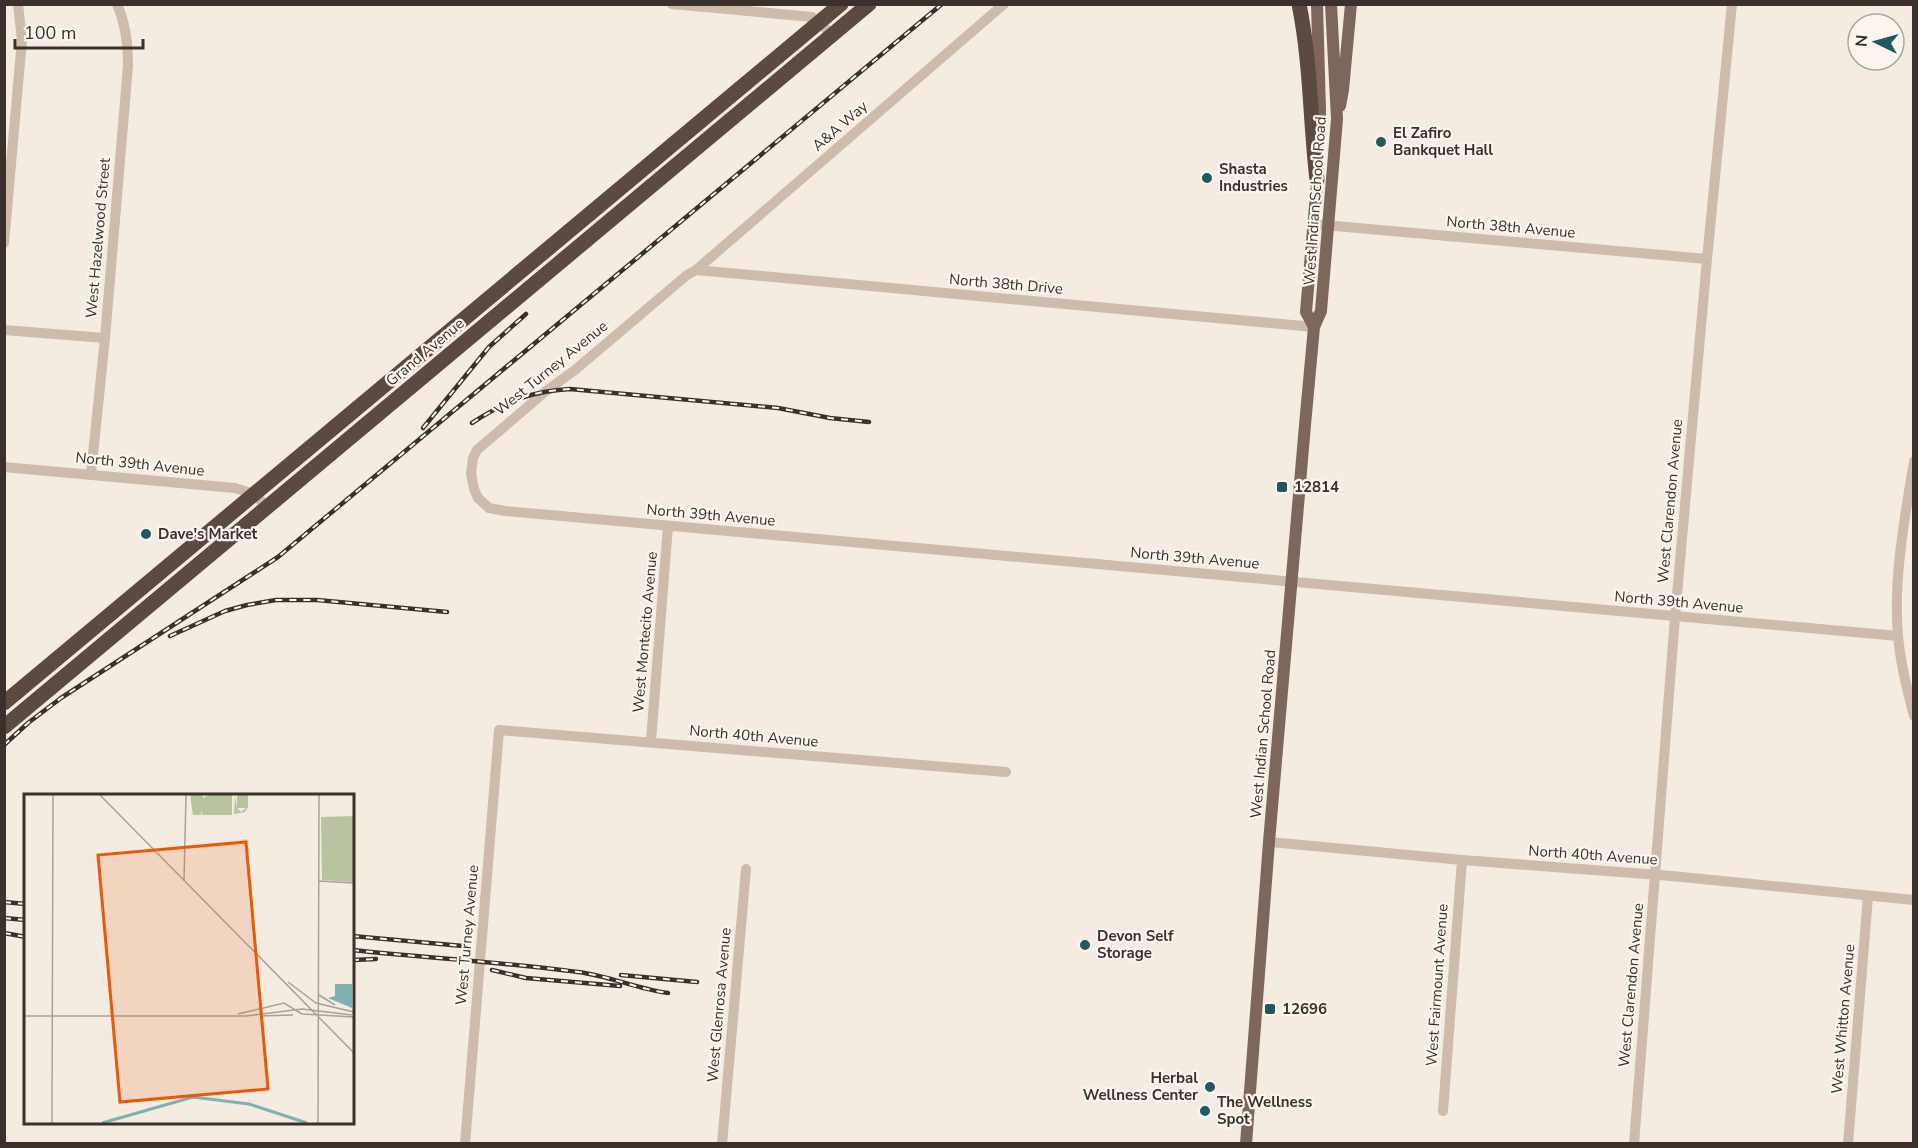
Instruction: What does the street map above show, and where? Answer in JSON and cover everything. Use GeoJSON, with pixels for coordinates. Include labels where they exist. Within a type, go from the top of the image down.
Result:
{"type":"FeatureCollection","features":[{"type":"Feature","properties":{"kind":"highway","name":"Grand Avenue"},"geometry":{"type":"LineString","coordinates":[[4,704],[841,4]]}},
{"type":"Feature","properties":{"kind":"highway","name":"Grand Avenue"},"geometry":{"type":"LineString","coordinates":[[4,727],[868,4]]}},
{"type":"Feature","properties":{"kind":"highway"},"geometry":{"type":"LineString","coordinates":[[1299,4],[1308,58],[1311,126],[1317,180]]}},
{"type":"Feature","properties":{"kind":"highway"},"geometry":{"type":"LineString","coordinates":[[543,254],[554,268]]}},
{"type":"Feature","properties":{"kind":"main road","name":"West Indian School Road"},"geometry":{"type":"LineString","coordinates":[[1314,327],[1306,312],[1317,180],[1320,110],[1317,4]]}},
{"type":"Feature","properties":{"kind":"main road","name":"West Indian School Road"},"geometry":{"type":"LineString","coordinates":[[1246,1143],[1291,582],[1314,327],[1322,311],[1337,119],[1330,4]]}},
{"type":"Feature","properties":{"kind":"main road"},"geometry":{"type":"LineString","coordinates":[[1337,119],[1343,90],[1351,4]]}},
{"type":"Feature","properties":{"kind":"street"},"geometry":{"type":"LineString","coordinates":[[4,243],[22,50],[22,27],[18,4]]}},
{"type":"Feature","properties":{"kind":"street","name":"West Hazelwood Street"},"geometry":{"type":"LineString","coordinates":[[91,474],[105,338],[128,59],[127,38],[117,4]]}},
{"type":"Feature","properties":{"kind":"street"},"geometry":{"type":"LineString","coordinates":[[672,4],[812,17],[832,35]]}},
{"type":"Feature","properties":{"kind":"street","name":"A&A Way"},"geometry":{"type":"LineString","coordinates":[[696,270],[1004,4]]}},
{"type":"Feature","properties":{"kind":"street","name":"West Clarendon Avenue"},"geometry":{"type":"LineString","coordinates":[[1634,1143],[1674,617],[1732,4]]}},
{"type":"Feature","properties":{"kind":"street","name":"North 38th Avenue"},"geometry":{"type":"LineString","coordinates":[[1313,224],[1707,259]]}},
{"type":"Feature","properties":{"kind":"street","name":"North 38th Drive"},"geometry":{"type":"LineString","coordinates":[[696,270],[1314,327]]}},
{"type":"Feature","properties":{"kind":"street","name":"West Turney Avenue"},"geometry":{"type":"LineString","coordinates":[[489,508],[478,498],[474,489],[471,472],[477,450],[687,275],[696,270]]}},
{"type":"Feature","properties":{"kind":"street"},"geometry":{"type":"LineString","coordinates":[[4,330],[105,338]]}},
{"type":"Feature","properties":{"kind":"street"},"geometry":{"type":"LineString","coordinates":[[1914,461],[1901,551],[1898,636],[1905,681],[1914,716]]}},
{"type":"Feature","properties":{"kind":"street","name":"North 39th Avenue"},"geometry":{"type":"LineString","coordinates":[[4,466],[235,488],[254,494]]}},
{"type":"Feature","properties":{"kind":"street"},"geometry":{"type":"LineString","coordinates":[[254,494],[267,507]]}},
{"type":"Feature","properties":{"kind":"street","name":"North 39th Avenue"},"geometry":{"type":"LineString","coordinates":[[489,508],[1898,636]]}},
{"type":"Feature","properties":{"kind":"street","name":"West Montecito Avenue"},"geometry":{"type":"LineString","coordinates":[[651,741],[668,526]]}},
{"type":"Feature","properties":{"kind":"street","name":"West Turney Avenue"},"geometry":{"type":"LineString","coordinates":[[465,1143],[500,730]]}},
{"type":"Feature","properties":{"kind":"street","name":"North 40th Avenue"},"geometry":{"type":"LineString","coordinates":[[500,730],[1006,772]]}},
{"type":"Feature","properties":{"kind":"street","name":"North 40th Avenue"},"geometry":{"type":"LineString","coordinates":[[1269,842],[1914,900]]}},
{"type":"Feature","properties":{"kind":"street","name":"West Fairmount Avenue"},"geometry":{"type":"LineString","coordinates":[[1443,1111],[1462,860]]}},
{"type":"Feature","properties":{"kind":"street","name":"West Glenrosa Avenue"},"geometry":{"type":"LineString","coordinates":[[722,1143],[746,868]]}},
{"type":"Feature","properties":{"kind":"street","name":"West Whitton Avenue"},"geometry":{"type":"LineString","coordinates":[[1848,1143],[1868,896]]}},
{"type":"Feature","properties":{"kind":"railway"},"geometry":{"type":"LineString","coordinates":[[4,745],[61,698],[278,557],[942,4]]}},
{"type":"Feature","properties":{"kind":"railway"},"geometry":{"type":"LineString","coordinates":[[423,428],[489,347],[526,314]]}},
{"type":"Feature","properties":{"kind":"railway"},"geometry":{"type":"LineString","coordinates":[[472,423],[518,399],[543,392],[570,389],[778,408],[830,418],[869,422]]}},
{"type":"Feature","properties":{"kind":"railway"},"geometry":{"type":"LineString","coordinates":[[170,636],[225,611],[276,600],[317,600],[447,612]]}},
{"type":"Feature","properties":{"kind":"railway"},"geometry":{"type":"LineString","coordinates":[[4,902],[24,904]]}},
{"type":"Feature","properties":{"kind":"railway"},"geometry":{"type":"LineString","coordinates":[[4,918],[24,920]]}},
{"type":"Feature","properties":{"kind":"railway"},"geometry":{"type":"LineString","coordinates":[[4,933],[24,937]]}},
{"type":"Feature","properties":{"kind":"railway"},"geometry":{"type":"LineString","coordinates":[[354,936],[463,946]]}},
{"type":"Feature","properties":{"kind":"railway"},"geometry":{"type":"LineString","coordinates":[[354,950],[578,972],[668,993]]}},
{"type":"Feature","properties":{"kind":"railway"},"geometry":{"type":"LineString","coordinates":[[354,960],[376,959]]}},
{"type":"Feature","properties":{"kind":"railway"},"geometry":{"type":"LineString","coordinates":[[492,970],[526,978],[620,986]]}},
{"type":"Feature","properties":{"kind":"railway"},"geometry":{"type":"LineString","coordinates":[[621,975],[697,982]]}},
{"type":"Feature","properties":{"kind":"place","name":"El Zafiro Bankquet Hall"},"geometry":{"type":"Point","coordinates":[1381,142]}},
{"type":"Feature","properties":{"kind":"place","name":"Shasta Industries"},"geometry":{"type":"Point","coordinates":[1207,178]}},
{"type":"Feature","properties":{"kind":"place","name":"12814"},"geometry":{"type":"Point","coordinates":[1282,487]}},
{"type":"Feature","properties":{"kind":"place","name":"Dave's Market"},"geometry":{"type":"Point","coordinates":[146,534]}},
{"type":"Feature","properties":{"kind":"place","name":"Devon Self Storage"},"geometry":{"type":"Point","coordinates":[1085,945]}},
{"type":"Feature","properties":{"kind":"place","name":"12696"},"geometry":{"type":"Point","coordinates":[1270,1009]}},
{"type":"Feature","properties":{"kind":"place","name":"Herbal Wellness Center"},"geometry":{"type":"Point","coordinates":[1210,1087]}},
{"type":"Feature","properties":{"kind":"place","name":"The Wellness Spot"},"geometry":{"type":"Point","coordinates":[1205,1111]}}]}
